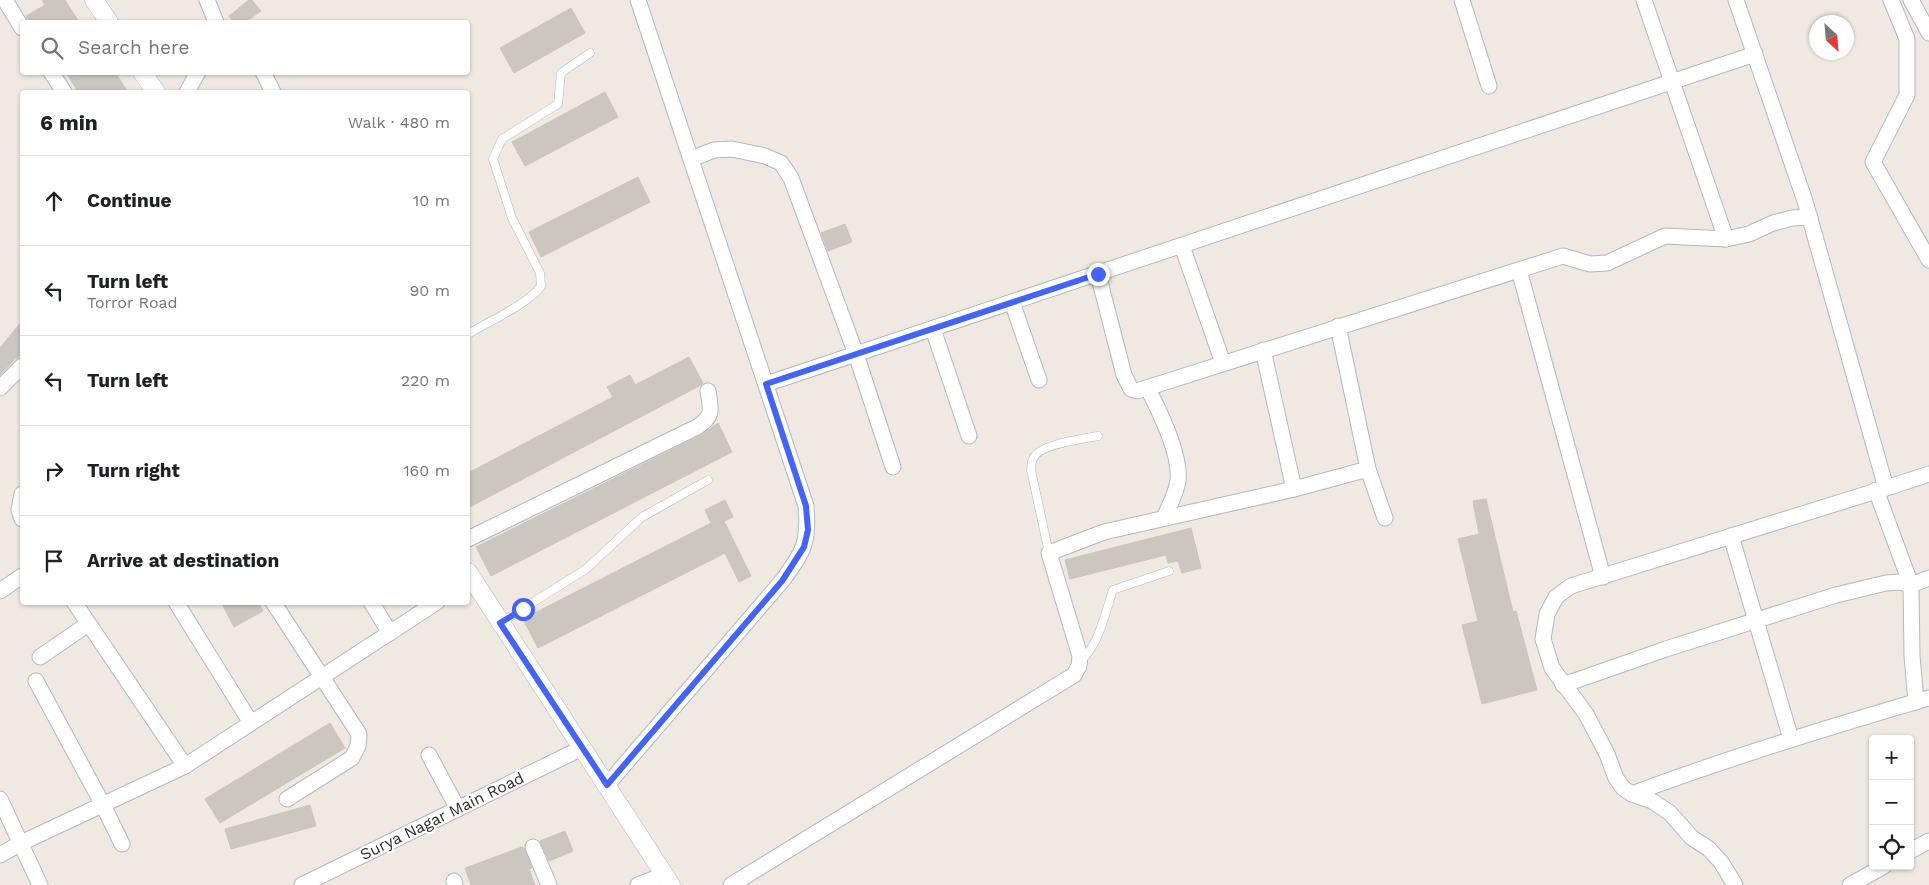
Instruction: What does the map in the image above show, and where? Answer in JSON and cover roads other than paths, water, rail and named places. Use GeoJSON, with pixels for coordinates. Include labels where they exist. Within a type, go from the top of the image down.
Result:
{"type":"FeatureCollection","features":[{"type":"Feature","properties":{"kind":"street"},"geometry":{"type":"LineString","coordinates":[[5,0],[20,25]]}},
{"type":"Feature","properties":{"kind":"street"},"geometry":{"type":"LineString","coordinates":[[94,0],[108,20]]}},
{"type":"Feature","properties":{"kind":"street"},"geometry":{"type":"LineString","coordinates":[[207,0],[215,20]]}},
{"type":"Feature","properties":{"kind":"street"},"geometry":{"type":"LineString","coordinates":[[607,785],[782,581],[804,547],[808,530],[806,506],[638,0]]}},
{"type":"Feature","properties":{"kind":"street"},"geometry":{"type":"LineString","coordinates":[[1462,0],[1489,86]]}},
{"type":"Feature","properties":{"kind":"street"},"geometry":{"type":"LineString","coordinates":[[1644,0],[1726,239]]}},
{"type":"Feature","properties":{"kind":"street"},"geometry":{"type":"LineString","coordinates":[[1632,794],[1791,739],[1922,700],[1912,656],[1911,585],[1881,489],[1810,217],[1736,0]]}},
{"type":"Feature","properties":{"kind":"street"},"geometry":{"type":"LineString","coordinates":[[1890,0],[1908,39],[1908,95],[1872,162],[1929,260]]}},
{"type":"Feature","properties":{"kind":"street"},"geometry":{"type":"LineString","coordinates":[[1911,0],[1929,33]]}},
{"type":"Feature","properties":{"kind":"street"},"geometry":{"type":"LineString","coordinates":[[766,384],[1755,54]]}},
{"type":"Feature","properties":{"kind":"street"},"geometry":{"type":"LineString","coordinates":[[53,75],[63,90]]}},
{"type":"Feature","properties":{"kind":"street"},"geometry":{"type":"LineString","coordinates":[[144,75],[155,90]]}},
{"type":"Feature","properties":{"kind":"street"},"geometry":{"type":"LineString","coordinates":[[188,90],[196,75]]}},
{"type":"Feature","properties":{"kind":"street"},"geometry":{"type":"LineString","coordinates":[[264,75],[272,90]]}},
{"type":"Feature","properties":{"kind":"street"},"geometry":{"type":"LineString","coordinates":[[691,159],[714,150],[732,148],[766,156],[781,163],[791,178],[856,354],[893,467]]}},
{"type":"Feature","properties":{"kind":"street"},"geometry":{"type":"LineString","coordinates":[[1098,274],[1128,384],[1137,391],[1563,256],[1590,264],[1608,263],[1665,236],[1726,239],[1749,234],[1773,223],[1792,218],[1810,217]]}},
{"type":"Feature","properties":{"kind":"street"},"geometry":{"type":"LineString","coordinates":[[1182,246],[1223,363]]}},
{"type":"Feature","properties":{"kind":"street"},"geometry":{"type":"LineString","coordinates":[[1519,270],[1603,576]]}},
{"type":"Feature","properties":{"kind":"street"},"geometry":{"type":"LineString","coordinates":[[1012,302],[1039,380]]}},
{"type":"Feature","properties":{"kind":"street"},"geometry":{"type":"LineString","coordinates":[[1338,326],[1368,469],[1385,518]]}},
{"type":"Feature","properties":{"kind":"street"},"geometry":{"type":"LineString","coordinates":[[933,328],[969,436]]}},
{"type":"Feature","properties":{"kind":"street"},"geometry":{"type":"LineString","coordinates":[[1263,350],[1294,489]]}},
{"type":"Feature","properties":{"kind":"street"},"geometry":{"type":"LineString","coordinates":[[0,388],[20,368]]}},
{"type":"Feature","properties":{"kind":"street"},"geometry":{"type":"LineString","coordinates":[[1148,388],[1163,418],[1176,460],[1178,480],[1164,518]]}},
{"type":"Feature","properties":{"kind":"street"},"geometry":{"type":"LineString","coordinates":[[470,538],[697,428],[707,420],[711,412],[708,391]]}},
{"type":"Feature","properties":{"kind":"street"},"geometry":{"type":"LineString","coordinates":[[731,885],[1063,684],[1074,675],[1080,661],[1077,644],[1049,553],[1104,532],[1294,489],[1368,469]]}},
{"type":"Feature","properties":{"kind":"street"},"geometry":{"type":"LineString","coordinates":[[1735,885],[1721,862],[1708,848],[1692,838],[1670,813],[1652,801],[1632,794],[1623,788],[1616,778],[1607,754],[1586,714],[1552,668],[1543,639],[1547,614],[1556,597],[1571,586],[1929,474]]}},
{"type":"Feature","properties":{"kind":"street"},"geometry":{"type":"LineString","coordinates":[[20,502],[18,510],[20,514]]}},
{"type":"Feature","properties":{"kind":"street"},"geometry":{"type":"LineString","coordinates":[[1731,536],[1791,739]]}},
{"type":"Feature","properties":{"kind":"street"},"geometry":{"type":"LineString","coordinates":[[0,590],[20,577]]}},
{"type":"Feature","properties":{"kind":"street"},"geometry":{"type":"LineString","coordinates":[[1563,685],[1666,649],[1836,595],[1886,583],[1900,582],[1911,585],[1929,578]]}},
{"type":"Feature","properties":{"kind":"street"},"geometry":{"type":"LineString","coordinates":[[470,580],[607,785],[667,880],[638,885]]}},
{"type":"Feature","properties":{"kind":"street"},"geometry":{"type":"LineString","coordinates":[[76,605],[185,766]]}},
{"type":"Feature","properties":{"kind":"street"},"geometry":{"type":"LineString","coordinates":[[178,605],[251,723]]}},
{"type":"Feature","properties":{"kind":"street"},"geometry":{"type":"LineString","coordinates":[[275,605],[359,734],[358,746],[352,758],[287,800]]}},
{"type":"Feature","properties":{"kind":"street"},"geometry":{"type":"LineString","coordinates":[[373,605],[390,633]]}},
{"type":"Feature","properties":{"kind":"street"},"geometry":{"type":"LineString","coordinates":[[0,855],[21,843],[185,766],[432,605]]}},
{"type":"Feature","properties":{"kind":"street"},"geometry":{"type":"LineString","coordinates":[[40,657],[88,624]]}},
{"type":"Feature","properties":{"kind":"street"},"geometry":{"type":"LineString","coordinates":[[36,680],[122,844]]}},
{"type":"Feature","properties":{"kind":"street","name":"Surya Nagar Main Road"},"geometry":{"type":"LineString","coordinates":[[302,885],[582,748]]}},
{"type":"Feature","properties":{"kind":"street"},"geometry":{"type":"LineString","coordinates":[[429,755],[458,808]]}},
{"type":"Feature","properties":{"kind":"street"},"geometry":{"type":"LineString","coordinates":[[0,799],[40,885]]}},
{"type":"Feature","properties":{"kind":"street"},"geometry":{"type":"LineString","coordinates":[[1914,849],[1929,841]]}},
{"type":"Feature","properties":{"kind":"street"},"geometry":{"type":"LineString","coordinates":[[534,847],[549,885]]}},
{"type":"Feature","properties":{"kind":"street"},"geometry":{"type":"LineString","coordinates":[[1850,885],[1877,870]]}},
{"type":"Feature","properties":{"kind":"lane"},"geometry":{"type":"LineString","coordinates":[[470,333],[527,299],[541,286],[540,273],[512,218],[494,159],[502,139],[558,104],[561,74],[590,54]]}},
{"type":"Feature","properties":{"kind":"lane"},"geometry":{"type":"LineString","coordinates":[[1049,553],[1032,470],[1033,458],[1037,452],[1048,447],[1098,436]]}},
{"type":"Feature","properties":{"kind":"lane"},"geometry":{"type":"LineString","coordinates":[[500,623],[586,569],[642,517],[708,480]]}},
{"type":"Feature","properties":{"kind":"lane"},"geometry":{"type":"LineString","coordinates":[[1080,661],[1088,655],[1097,635],[1112,590],[1169,571]]}}]}
